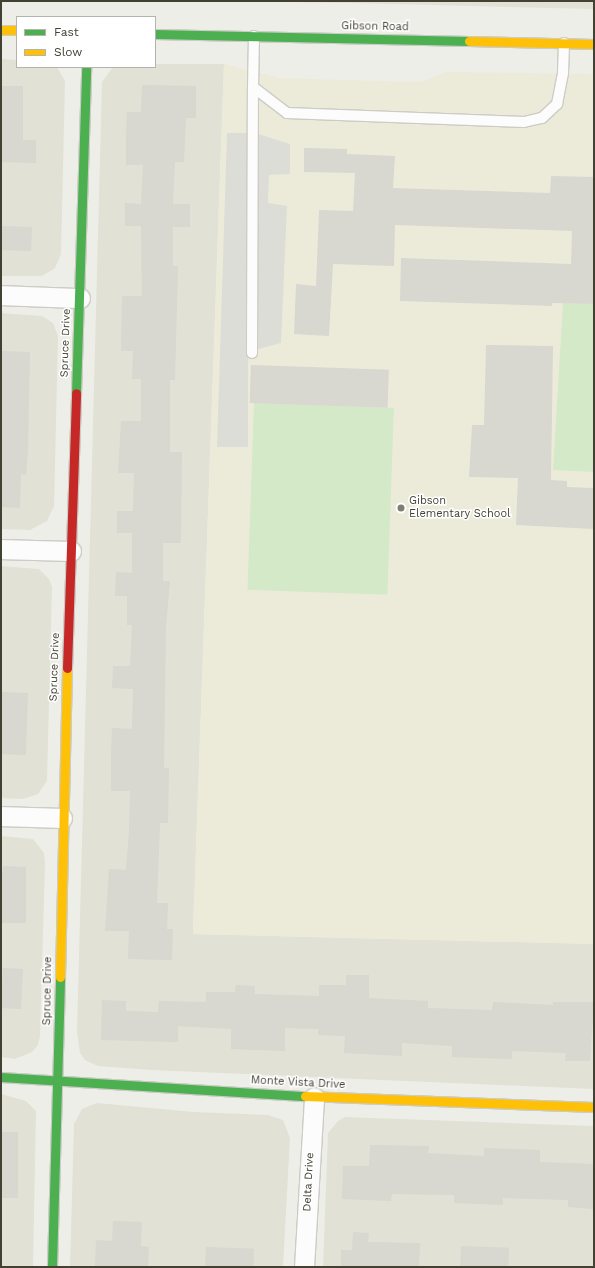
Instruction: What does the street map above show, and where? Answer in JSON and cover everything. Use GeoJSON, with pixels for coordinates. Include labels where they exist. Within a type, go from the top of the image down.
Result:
{"type":"FeatureCollection","features":[{"type":"Feature","properties":{"kind":"street"},"geometry":{"type":"LineString","coordinates":[[1,30],[16,30]]}},
{"type":"Feature","properties":{"kind":"street","name":"Gibson Road"},"geometry":{"type":"LineString","coordinates":[[156,34],[594,44]]}},
{"type":"Feature","properties":{"kind":"street","name":"Spruce Drive"},"geometry":{"type":"LineString","coordinates":[[52,1267],[59,1082],[62,818],[80,298],[86,68]]}},
{"type":"Feature","properties":{"kind":"street"},"geometry":{"type":"LineString","coordinates":[[1,295],[80,298]]}},
{"type":"Feature","properties":{"kind":"street"},"geometry":{"type":"LineString","coordinates":[[1,549],[71,551]]}},
{"type":"Feature","properties":{"kind":"street"},"geometry":{"type":"LineString","coordinates":[[1,816],[62,818]]}},
{"type":"Feature","properties":{"kind":"street","name":"Monte Vista Drive"},"geometry":{"type":"LineString","coordinates":[[1,1077],[59,1082],[314,1097],[594,1107]]}},
{"type":"Feature","properties":{"kind":"street","name":"Delta Drive"},"geometry":{"type":"LineString","coordinates":[[304,1267],[314,1097]]}},
{"type":"Feature","properties":{"kind":"lane"},"geometry":{"type":"LineString","coordinates":[[252,352],[254,36]]}},
{"type":"Feature","properties":{"kind":"lane"},"geometry":{"type":"LineString","coordinates":[[253,87],[287,113],[524,122],[542,118],[557,104],[563,73],[564,43]]}},
{"type":"Feature","properties":{"kind":"shaded area"},"geometry":{"type":"Polygon","coordinates":[[[228,1],[594,1],[594,9],[351,3],[228,1]]]}},
{"type":"Feature","properties":{"kind":"shaded area"},"geometry":{"type":"Polygon","coordinates":[[[1,59],[16,60],[16,68],[58,68],[65,81],[61,254],[55,268],[42,276],[1,276],[1,59]]]}},
{"type":"Feature","properties":{"kind":"shaded area"},"geometry":{"type":"Polygon","coordinates":[[[156,64],[224,64],[193,934],[594,944],[594,1089],[151,1070],[98,1066],[85,1060],[80,1053],[77,1032],[102,82],[112,68],[156,68],[156,64]]]}},
{"type":"Feature","properties":{"kind":"shaded area","name":"Gibson Elementary School"},"geometry":{"type":"Polygon","coordinates":[[[224,64],[280,78],[420,82],[445,72],[594,74],[594,944],[193,934],[224,64]]]}},
{"type":"Feature","properties":{"kind":"shaded area"},"geometry":{"type":"Polygon","coordinates":[[[227,133],[255,133],[290,144],[290,174],[269,175],[268,203],[287,206],[281,343],[248,352],[248,447],[217,447],[227,133]]]}},
{"type":"Feature","properties":{"kind":"shaded area"},"geometry":{"type":"Polygon","coordinates":[[[1,313],[42,316],[53,323],[58,336],[54,506],[47,521],[30,530],[1,529],[1,313]]]}},
{"type":"Feature","properties":{"kind":"shaded area"},"geometry":{"type":"Polygon","coordinates":[[[1,566],[39,569],[49,579],[52,587],[47,781],[38,794],[23,799],[1,798],[1,566]]]}},
{"type":"Feature","properties":{"kind":"shaded area"},"geometry":{"type":"Polygon","coordinates":[[[1,836],[33,839],[44,853],[45,864],[40,1036],[38,1045],[32,1052],[15,1059],[1,1057],[1,836]]]}},
{"type":"Feature","properties":{"kind":"shaded area"},"geometry":{"type":"Polygon","coordinates":[[[1,1094],[26,1101],[36,1111],[33,1267],[1,1267],[1,1094]]]}},
{"type":"Feature","properties":{"kind":"shaded area"},"geometry":{"type":"Polygon","coordinates":[[[97,1103],[194,1112],[268,1115],[283,1120],[290,1138],[283,1267],[70,1267],[74,1124],[82,1109],[97,1103]]]}},
{"type":"Feature","properties":{"kind":"shaded area"},"geometry":{"type":"Polygon","coordinates":[[[345,1117],[594,1126],[594,1267],[323,1267],[328,1133],[338,1121],[345,1117]]]}},
{"type":"Feature","properties":{"kind":"green space"},"geometry":{"type":"Polygon","coordinates":[[[563,303],[594,304],[594,472],[553,470],[563,303]]]}},
{"type":"Feature","properties":{"kind":"green space"},"geometry":{"type":"Polygon","coordinates":[[[254,403],[394,408],[387,595],[247,590],[254,403]]]}},
{"type":"Feature","properties":{"kind":"building"},"geometry":{"type":"Polygon","coordinates":[[[142,85],[196,86],[196,118],[186,118],[184,162],[175,162],[173,204],[190,204],[190,227],[173,227],[173,266],[178,266],[175,380],[170,380],[170,452],[182,452],[181,543],[163,543],[163,581],[170,581],[166,626],[164,768],[169,768],[168,823],[160,823],[157,903],[168,903],[167,929],[173,929],[172,960],[128,959],[129,931],[105,931],[109,869],[126,870],[129,831],[130,791],[111,791],[111,753],[112,728],[132,729],[133,689],[112,688],[113,666],[130,666],[132,625],[127,625],[127,596],[115,596],[116,572],[132,573],[132,533],[117,533],[117,511],[133,511],[134,473],[118,473],[121,421],[141,421],[141,379],[132,379],[133,351],[121,351],[122,296],[142,296],[141,226],[125,226],[125,203],[141,204],[143,165],[126,165],[126,136],[127,112],[141,112],[142,85]]]}},
{"type":"Feature","properties":{"kind":"building"},"geometry":{"type":"Polygon","coordinates":[[[1,86],[23,86],[23,140],[36,140],[36,163],[1,162],[1,86]]]}},
{"type":"Feature","properties":{"kind":"building"},"geometry":{"type":"Polygon","coordinates":[[[304,148],[347,149],[347,154],[395,156],[393,188],[550,193],[551,176],[594,177],[594,304],[552,303],[552,306],[400,301],[401,258],[571,264],[572,231],[395,225],[394,266],[333,264],[329,336],[294,334],[296,284],[316,286],[319,210],[353,211],[355,173],[304,172],[304,148]]]}},
{"type":"Feature","properties":{"kind":"building"},"geometry":{"type":"Polygon","coordinates":[[[1,226],[32,227],[31,251],[1,250],[1,226]]]}},
{"type":"Feature","properties":{"kind":"building"},"geometry":{"type":"Polygon","coordinates":[[[486,345],[553,346],[551,480],[567,481],[567,487],[594,488],[594,529],[516,525],[518,478],[469,477],[472,425],[484,425],[486,345]]]}},
{"type":"Feature","properties":{"kind":"building"},"geometry":{"type":"Polygon","coordinates":[[[1,351],[30,352],[28,450],[26,475],[21,474],[20,508],[1,507],[1,351]]]}},
{"type":"Feature","properties":{"kind":"building"},"geometry":{"type":"Polygon","coordinates":[[[251,365],[389,370],[388,408],[250,403],[251,365]]]}},
{"type":"Feature","properties":{"kind":"building"},"geometry":{"type":"Polygon","coordinates":[[[1,692],[28,693],[26,755],[1,754],[1,692]]]}},
{"type":"Feature","properties":{"kind":"building"},"geometry":{"type":"Polygon","coordinates":[[[3,866],[26,867],[26,923],[1,923],[1,872],[3,872],[3,866]]]}},
{"type":"Feature","properties":{"kind":"building"},"geometry":{"type":"Polygon","coordinates":[[[3,968],[23,969],[21,1009],[1,1008],[3,968]]]}},
{"type":"Feature","properties":{"kind":"building"},"geometry":{"type":"Polygon","coordinates":[[[346,975],[369,975],[369,998],[428,1001],[428,1008],[492,1010],[493,1002],[553,1005],[553,1002],[594,1002],[590,1061],[565,1061],[566,1053],[512,1051],[512,1059],[452,1057],[452,1046],[402,1043],[402,1056],[344,1053],[345,1036],[318,1035],[318,1029],[285,1028],[285,1051],[231,1049],[231,1029],[178,1026],[178,1042],[101,1040],[102,1000],[126,1001],[126,1011],[158,1012],[159,1001],[206,1002],[206,992],[235,992],[236,985],[255,986],[255,994],[319,996],[319,985],[346,985],[346,975]]]}},
{"type":"Feature","properties":{"kind":"building"},"geometry":{"type":"Polygon","coordinates":[[[1,1132],[18,1132],[18,1198],[1,1198],[1,1132]]]}},
{"type":"Feature","properties":{"kind":"building"},"geometry":{"type":"Polygon","coordinates":[[[370,1145],[429,1146],[428,1153],[484,1156],[484,1148],[540,1150],[540,1162],[594,1164],[594,1209],[568,1207],[568,1200],[503,1198],[503,1205],[454,1203],[454,1195],[392,1194],[391,1201],[342,1199],[343,1166],[369,1166],[370,1145]]]}},
{"type":"Feature","properties":{"kind":"building"},"geometry":{"type":"Polygon","coordinates":[[[113,1221],[142,1222],[141,1246],[149,1247],[148,1267],[95,1267],[96,1240],[112,1241],[113,1221]]]}},
{"type":"Feature","properties":{"kind":"building"},"geometry":{"type":"Polygon","coordinates":[[[353,1232],[369,1233],[368,1242],[420,1243],[419,1267],[341,1267],[341,1250],[352,1250],[353,1232]]]}},
{"type":"Feature","properties":{"kind":"building"},"geometry":{"type":"Polygon","coordinates":[[[461,1246],[509,1248],[508,1267],[460,1267],[461,1246]]]}},
{"type":"Feature","properties":{"kind":"building"},"geometry":{"type":"Polygon","coordinates":[[[206,1247],[254,1249],[253,1267],[205,1267],[206,1247]]]}},
{"type":"Feature","properties":{"kind":"traffic: fast"},"geometry":{"type":"LineString","coordinates":[[156,34],[469,41]]}},
{"type":"Feature","properties":{"kind":"traffic: fast"},"geometry":{"type":"LineString","coordinates":[[76,393],[86,68]]}},
{"type":"Feature","properties":{"kind":"traffic: fast"},"geometry":{"type":"LineString","coordinates":[[52,1267],[60,977]]}},
{"type":"Feature","properties":{"kind":"traffic: fast"},"geometry":{"type":"LineString","coordinates":[[1,1077],[305,1096]]}},
{"type":"Feature","properties":{"kind":"traffic: slow"},"geometry":{"type":"LineString","coordinates":[[1,30],[16,30]]}},
{"type":"Feature","properties":{"kind":"traffic: slow"},"geometry":{"type":"LineString","coordinates":[[469,41],[594,44]]}},
{"type":"Feature","properties":{"kind":"traffic: slow"},"geometry":{"type":"LineString","coordinates":[[60,977],[67,668]]}},
{"type":"Feature","properties":{"kind":"traffic: slow"},"geometry":{"type":"LineString","coordinates":[[305,1096],[594,1107]]}},
{"type":"Feature","properties":{"kind":"traffic: jam"},"geometry":{"type":"LineString","coordinates":[[67,668],[76,393]]}},
{"type":"Feature","properties":{"kind":"place","name":"Gibson Elementary School"},"geometry":{"type":"Point","coordinates":[401,508]}}]}
